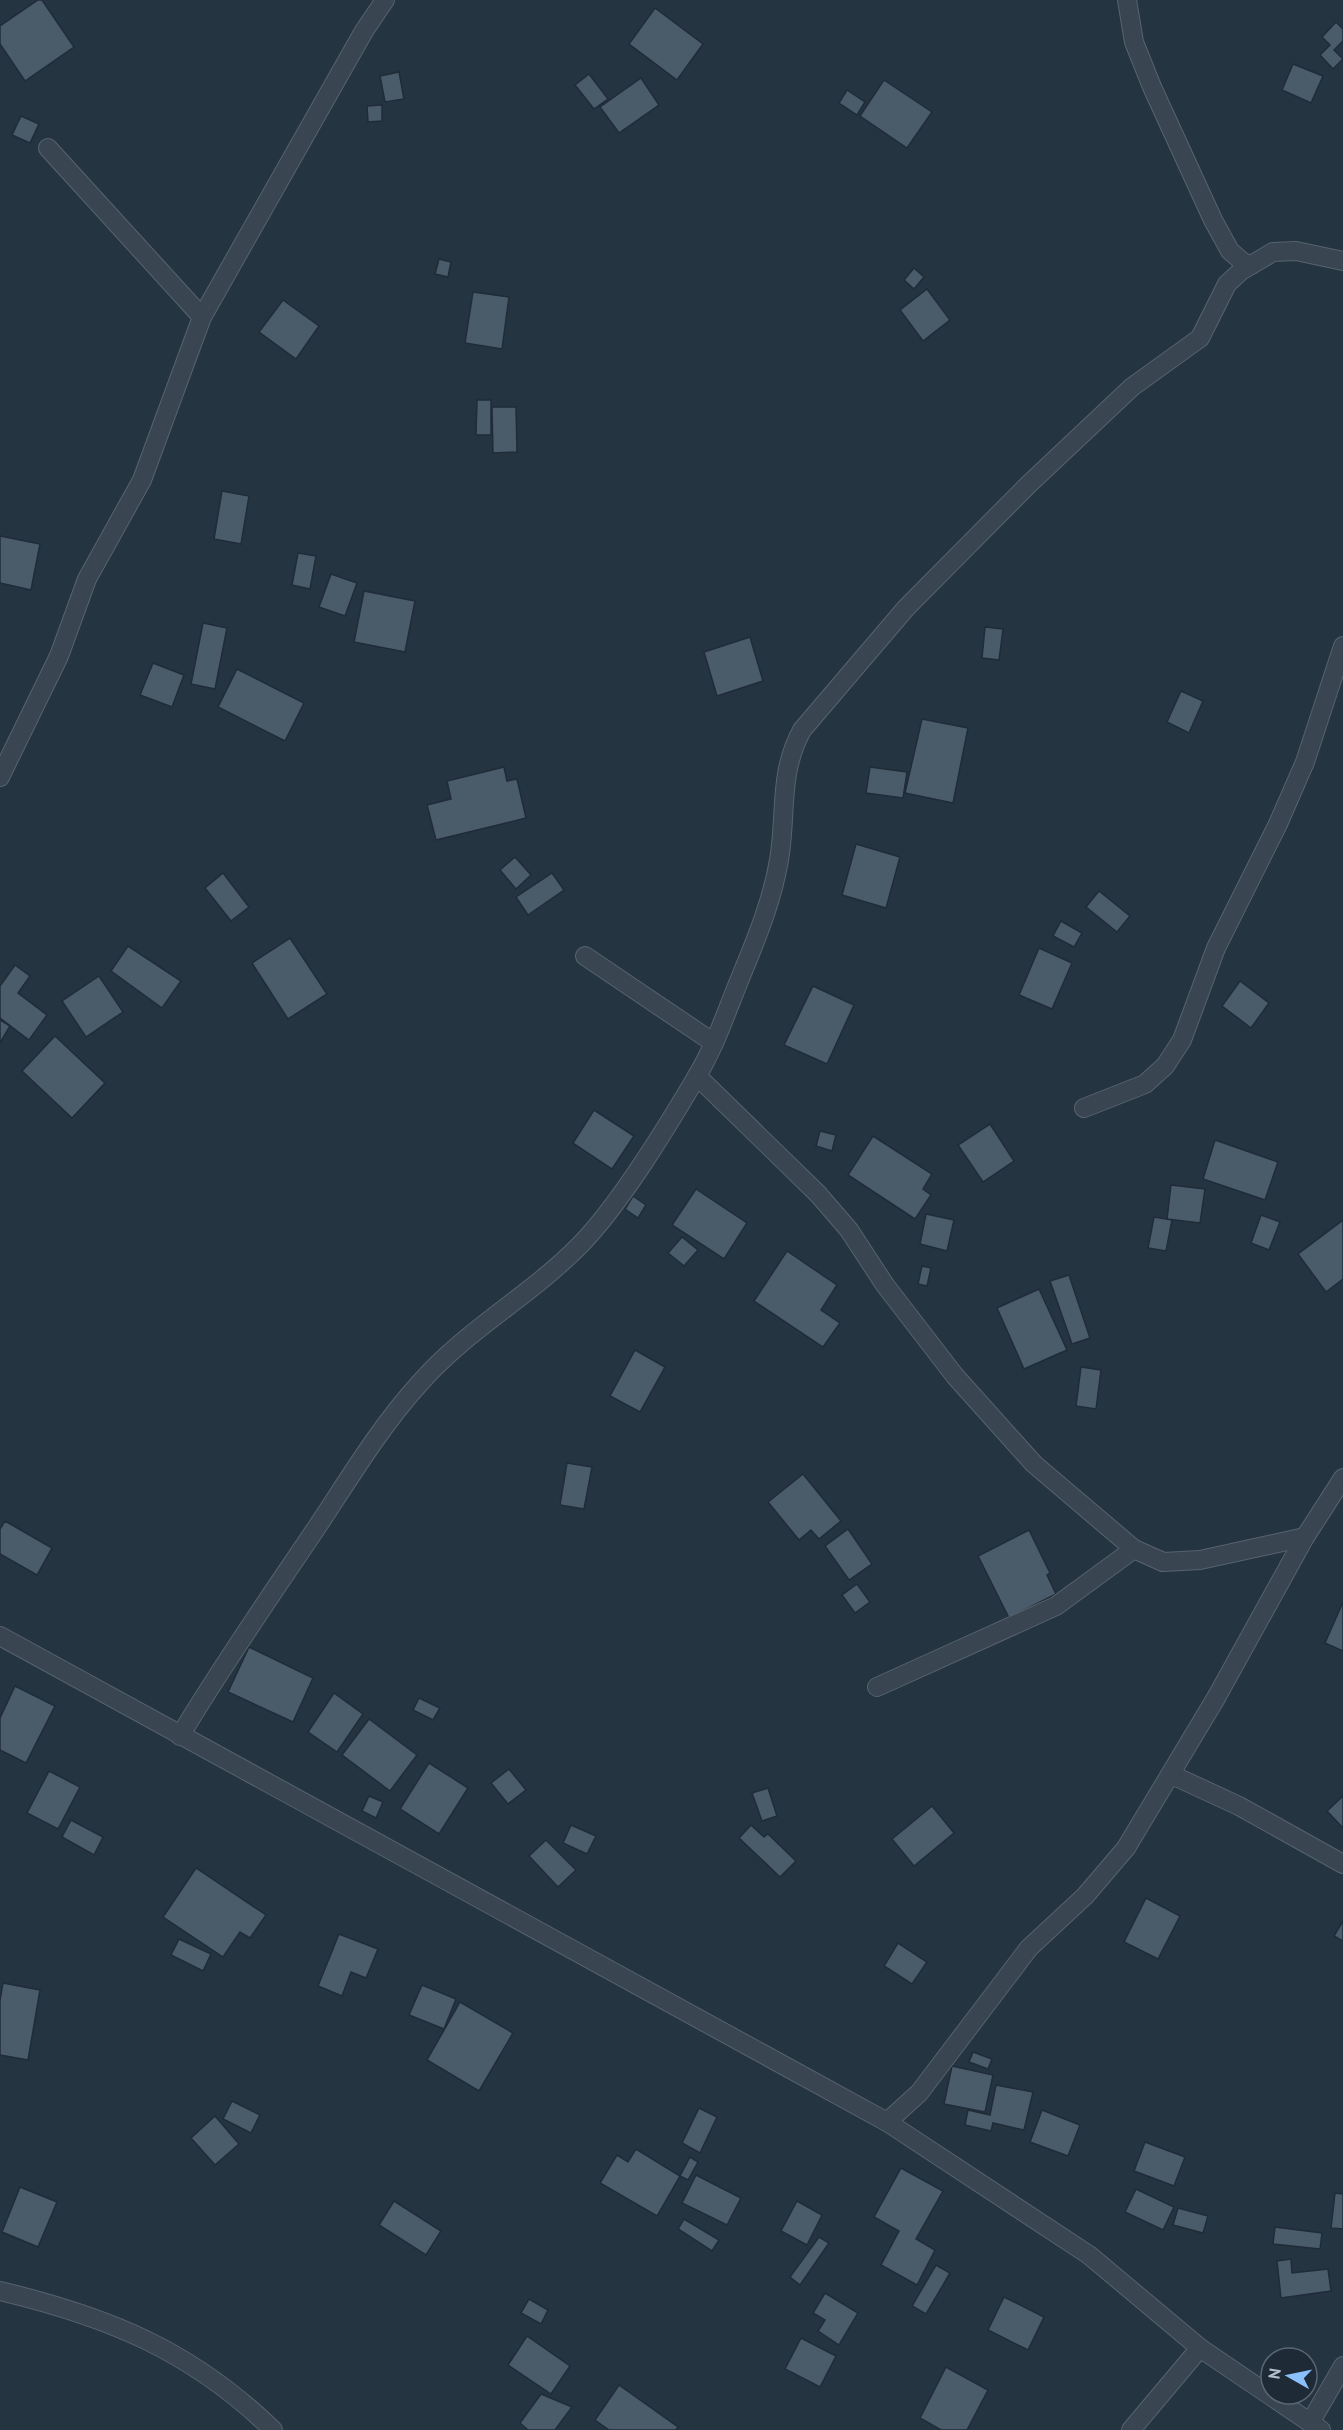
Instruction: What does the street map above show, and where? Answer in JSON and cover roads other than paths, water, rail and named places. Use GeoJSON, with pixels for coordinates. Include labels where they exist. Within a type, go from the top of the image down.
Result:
{"type":"FeatureCollection","features":[{"type":"Feature","properties":{"kind":"street"},"geometry":{"type":"LineString","coordinates":[[0,777],[59,656],[87,579],[142,480],[202,317],[364,31],[385,0]]}},
{"type":"Feature","properties":{"kind":"street"},"geometry":{"type":"LineString","coordinates":[[1126,0],[1134,42],[1152,87],[1213,220],[1230,250],[1244,263],[1251,265]]}},
{"type":"Feature","properties":{"kind":"street"},"geometry":{"type":"LineString","coordinates":[[48,148],[202,317]]}},
{"type":"Feature","properties":{"kind":"street"},"geometry":{"type":"LineString","coordinates":[[180,1736],[232,1649],[418,1384],[449,1353],[505,1306],[551,1272],[581,1244],[644,1160],[697,1076],[714,1043],[769,905],[779,859],[785,779],[791,751],[802,730],[906,608],[1028,485],[1132,387],[1200,338],[1227,284],[1251,265],[1273,252],[1296,251],[1343,261]]}},
{"type":"Feature","properties":{"kind":"street"},"geometry":{"type":"LineString","coordinates":[[1084,1108],[1145,1084],[1165,1066],[1182,1040],[1216,948],[1278,824],[1305,762],[1343,646]]}},
{"type":"Feature","properties":{"kind":"street"},"geometry":{"type":"LineString","coordinates":[[585,956],[714,1043]]}},
{"type":"Feature","properties":{"kind":"street"},"geometry":{"type":"LineString","coordinates":[[697,1076],[818,1194],[849,1230],[885,1284],[955,1376],[1034,1464],[1134,1549],[1163,1562],[1200,1560],[1305,1537]]}},
{"type":"Feature","properties":{"kind":"street"},"geometry":{"type":"LineString","coordinates":[[887,2122],[919,2093],[1029,1948],[1085,1896],[1126,1848],[1172,1775],[1305,1537],[1343,1478]]}},
{"type":"Feature","properties":{"kind":"street"},"geometry":{"type":"LineString","coordinates":[[877,1687],[1056,1606],[1134,1549]]}},
{"type":"Feature","properties":{"kind":"street"},"geometry":{"type":"LineString","coordinates":[[0,1636],[887,2122],[1089,2255],[1200,2348],[1315,2426],[1343,2366]]}},
{"type":"Feature","properties":{"kind":"street"},"geometry":{"type":"LineString","coordinates":[[1172,1775],[1239,1806],[1343,1863]]}},
{"type":"Feature","properties":{"kind":"street"},"geometry":{"type":"LineString","coordinates":[[0,2291],[54,2304],[121,2328],[162,2346],[220,2382],[272,2430]]}},
{"type":"Feature","properties":{"kind":"street"},"geometry":{"type":"LineString","coordinates":[[1131,2430],[1200,2348]]}}]}
